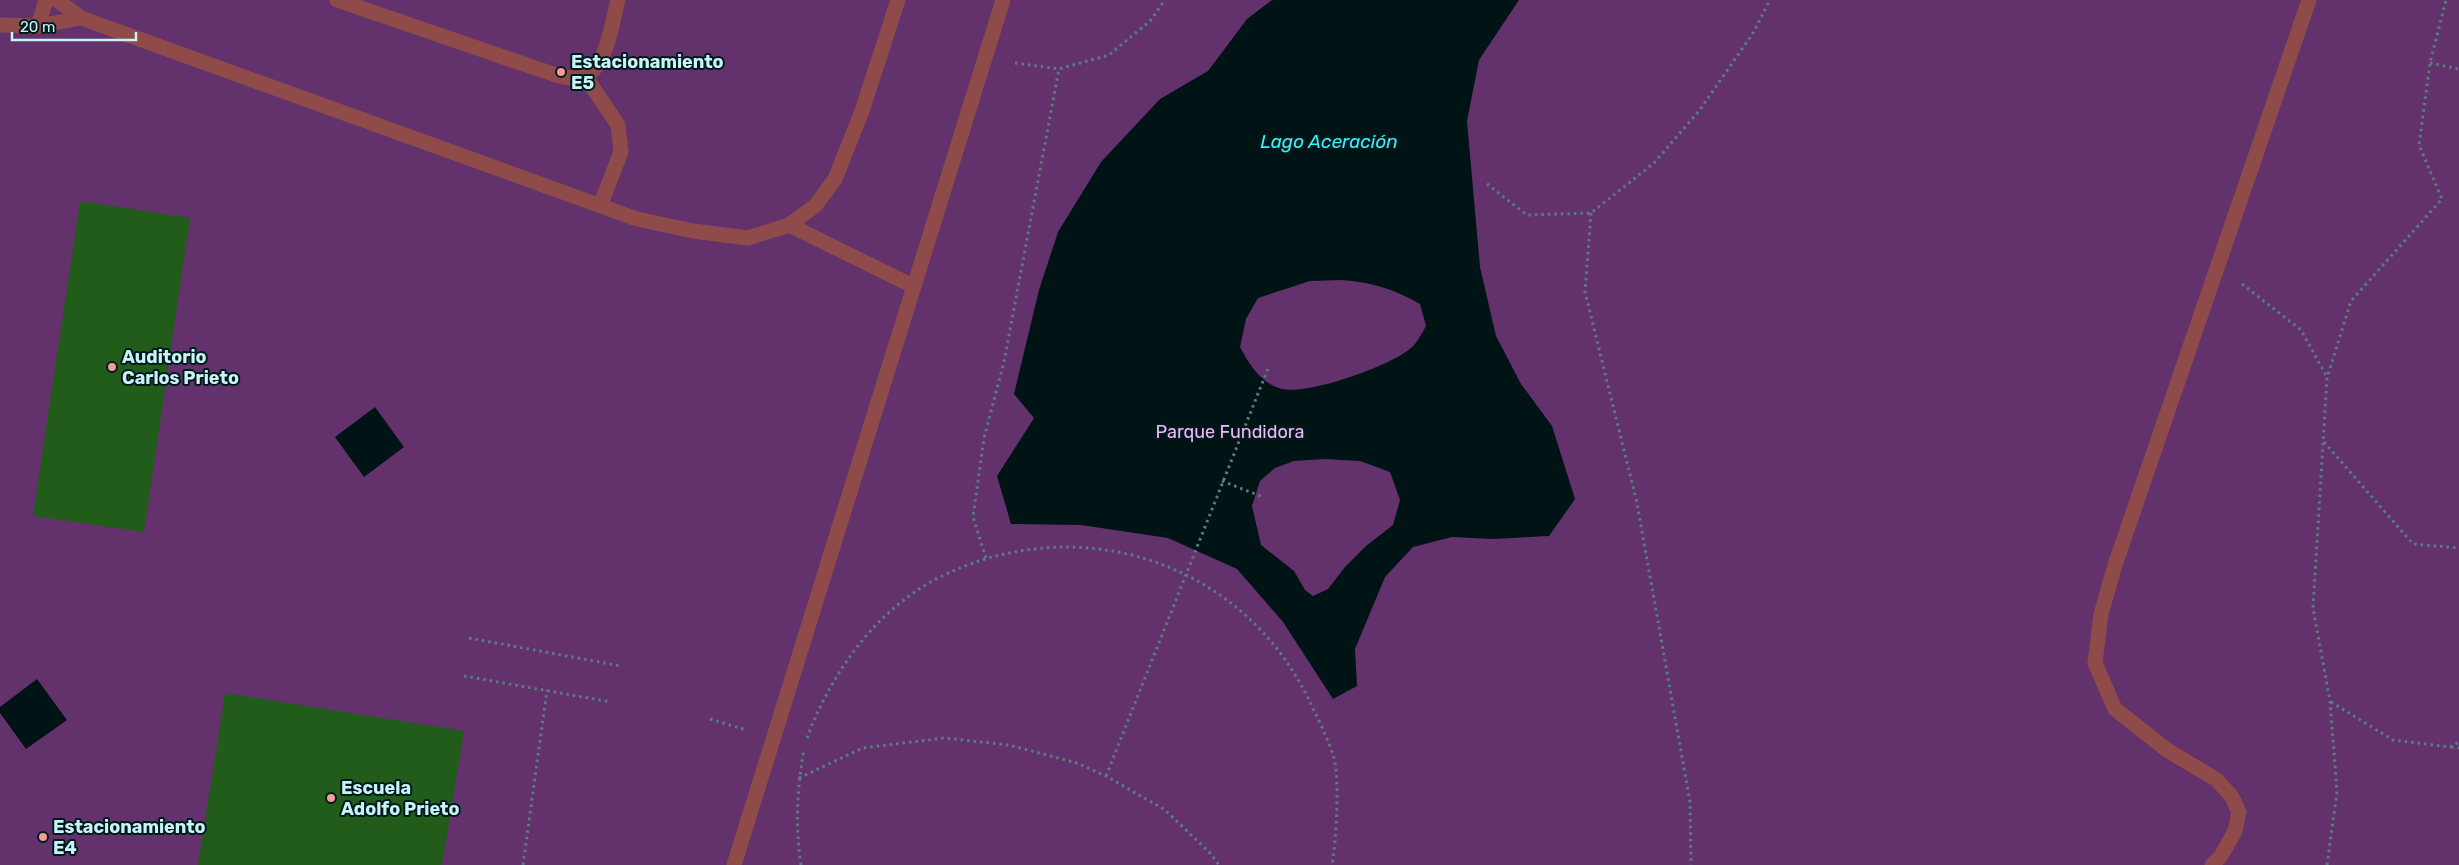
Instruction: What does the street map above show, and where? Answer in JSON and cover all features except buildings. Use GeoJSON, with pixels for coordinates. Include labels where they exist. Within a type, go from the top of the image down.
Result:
{"type":"FeatureCollection","features":[{"type":"Feature","properties":{"kind":"street"},"geometry":{"type":"LineString","coordinates":[[38,26],[46,0]]}},
{"type":"Feature","properties":{"kind":"street"},"geometry":{"type":"LineString","coordinates":[[57,0],[81,18],[637,219],[693,231],[748,238],[789,225],[815,206],[835,178],[862,111],[898,0]]}},
{"type":"Feature","properties":{"kind":"street"},"geometry":{"type":"LineString","coordinates":[[337,0],[556,75],[573,78],[585,76],[595,69],[604,54],[618,0]]}},
{"type":"Feature","properties":{"kind":"street"},"geometry":{"type":"LineString","coordinates":[[734,865],[1003,0]]}},
{"type":"Feature","properties":{"kind":"street"},"geometry":{"type":"LineString","coordinates":[[2212,865],[2221,856],[2234,831],[2239,812],[2232,797],[2217,780],[2167,750],[2115,709],[2095,663],[2101,614],[2115,565],[2309,0]]}},
{"type":"Feature","properties":{"kind":"street"},"geometry":{"type":"LineString","coordinates":[[0,25],[38,26],[81,18]]}},
{"type":"Feature","properties":{"kind":"street"},"geometry":{"type":"LineString","coordinates":[[585,76],[618,125],[621,152],[600,206]]}},
{"type":"Feature","properties":{"kind":"street"},"geometry":{"type":"LineString","coordinates":[[789,225],[913,286]]}},
{"type":"Feature","properties":{"kind":"path"},"geometry":{"type":"LineString","coordinates":[[985,55],[1021,65],[1059,69],[1109,55],[1150,21],[1165,0]]}},
{"type":"Feature","properties":{"kind":"path"},"geometry":{"type":"LineString","coordinates":[[1487,184],[1527,215],[1591,213],[1654,163],[1699,111],[1753,33],[1770,0]]}},
{"type":"Feature","properties":{"kind":"path"},"geometry":{"type":"LineString","coordinates":[[2327,865],[2337,792],[2330,701],[2313,608],[2327,378],[2351,301],[2442,199],[2419,145],[2430,63],[2446,0]]}},
{"type":"Feature","properties":{"kind":"path"},"geometry":{"type":"LineString","coordinates":[[2430,63],[2459,69]]}},
{"type":"Feature","properties":{"kind":"path"},"geometry":{"type":"LineString","coordinates":[[986,558],[974,517],[984,438],[1005,353],[1059,69]]}},
{"type":"Feature","properties":{"kind":"path"},"geometry":{"type":"LineString","coordinates":[[1591,213],[1585,292],[1637,503],[1690,802],[1691,865]]}},
{"type":"Feature","properties":{"kind":"path"},"geometry":{"type":"LineString","coordinates":[[2219,266],[2301,330],[2327,378]]}},
{"type":"Feature","properties":{"kind":"path"},"geometry":{"type":"LineString","coordinates":[[1106,776],[1185,573],[1269,366]]}},
{"type":"Feature","properties":{"kind":"path"},"geometry":{"type":"LineString","coordinates":[[2324,442],[2413,544],[2459,548]]}},
{"type":"Feature","properties":{"kind":"path"},"geometry":{"type":"LineString","coordinates":[[1222,481],[1263,497]]}},
{"type":"Feature","properties":{"kind":"path"},"geometry":{"type":"LineString","coordinates":[[801,865],[796,830],[799,778],[804,748],[832,683],[861,641],[897,606],[932,582],[986,558],[1036,548],[1087,546],[1137,555],[1185,573],[1228,600],[1266,634],[1297,675],[1319,721],[1334,760],[1337,817],[1332,865]]}},
{"type":"Feature","properties":{"kind":"path"},"geometry":{"type":"LineString","coordinates":[[469,638],[621,666]]}},
{"type":"Feature","properties":{"kind":"path"},"geometry":{"type":"LineString","coordinates":[[464,676],[611,702]]}},
{"type":"Feature","properties":{"kind":"path"},"geometry":{"type":"LineString","coordinates":[[524,865],[547,690]]}},
{"type":"Feature","properties":{"kind":"path"},"geometry":{"type":"LineString","coordinates":[[2330,701],[2393,740],[2459,748]]}},
{"type":"Feature","properties":{"kind":"path"},"geometry":{"type":"LineString","coordinates":[[799,778],[863,748],[944,738],[1009,745],[1077,763],[1106,776],[1165,810],[1211,854],[1219,865]]}},
{"type":"Feature","properties":{"kind":"path"},"geometry":{"type":"LineString","coordinates":[[2450,747],[2459,742]]}},
{"type":"Feature","properties":{"kind":"green space","name":"Parque Fundidora"},"geometry":{"type":"Polygon","coordinates":[[[0,0],[2459,0],[2459,865],[0,865],[0,0]]]}},
{"type":"Feature","properties":{"kind":"water","name":"Lago Aceración"},"geometry":{"type":"Polygon","coordinates":[[[1272,0],[1519,0],[1479,60],[1467,121],[1480,267],[1496,336],[1521,384],[1552,426],[1575,499],[1549,536],[1492,539],[1452,537],[1413,547],[1385,577],[1355,649],[1357,686],[1333,699],[1283,622],[1237,569],[1168,538],[1081,525],[1011,524],[997,476],[1034,418],[1014,394],[1039,290],[1058,232],[1101,162],[1160,99],[1208,71],[1247,19],[1272,0]],[[1341,280],[1310,281],[1258,298],[1246,319],[1240,347],[1256,372],[1268,383],[1282,389],[1294,390],[1311,388],[1349,378],[1401,355],[1417,341],[1426,326],[1420,304],[1382,287],[1362,282],[1341,280]],[[1324,459],[1294,461],[1275,468],[1260,481],[1252,506],[1261,545],[1294,571],[1305,590],[1313,596],[1328,589],[1345,567],[1366,546],[1393,525],[1400,500],[1390,472],[1360,461],[1324,459]]]}},
{"type":"Feature","properties":{"kind":"water"},"geometry":{"type":"Polygon","coordinates":[[[375,407],[404,447],[364,477],[335,437],[375,407]]]}},
{"type":"Feature","properties":{"kind":"water"},"geometry":{"type":"Polygon","coordinates":[[[37,679],[67,720],[26,749],[0,713],[0,707],[37,679]]]}},
{"type":"Feature","properties":{"kind":"place","name":"Estacionamiento E5"},"geometry":{"type":"Point","coordinates":[561,72]}},
{"type":"Feature","properties":{"kind":"place","name":"Auditorio Carlos Prieto"},"geometry":{"type":"Point","coordinates":[112,367]}},
{"type":"Feature","properties":{"kind":"place","name":"Escuela Adolfo Prieto"},"geometry":{"type":"Point","coordinates":[331,798]}},
{"type":"Feature","properties":{"kind":"place","name":"Estacionamiento E4"},"geometry":{"type":"Point","coordinates":[43,837]}}]}
